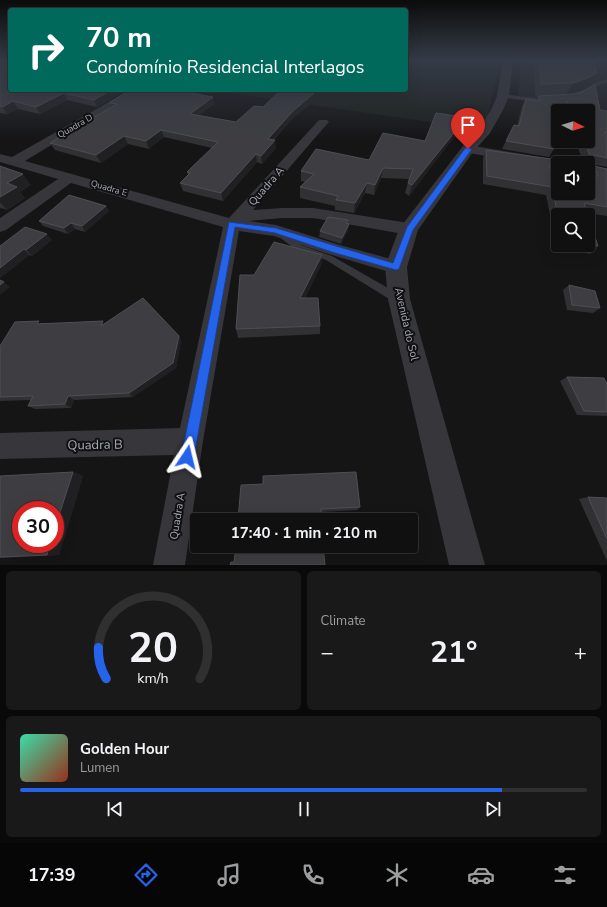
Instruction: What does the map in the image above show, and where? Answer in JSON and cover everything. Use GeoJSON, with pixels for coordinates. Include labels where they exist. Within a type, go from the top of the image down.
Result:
{"type":"FeatureCollection","features":[{"type":"Feature","properties":{"kind":"street","name":"Avenida do Sol"},"geometry":{"type":"LineString","coordinates":[[468,565],[399,299],[396,267],[410,229],[468,149],[484,130],[497,110],[503,96],[504,86]]}},
{"type":"Feature","properties":{"kind":"street","name":"Quadra D"},"geometry":{"type":"LineString","coordinates":[[7,160],[133,92]]}},
{"type":"Feature","properties":{"kind":"street","name":"Quadra A"},"geometry":{"type":"LineString","coordinates":[[169,565],[230,220],[323,122]]}},
{"type":"Feature","properties":{"kind":"street"},"geometry":{"type":"LineString","coordinates":[[468,149],[551,163]]}},
{"type":"Feature","properties":{"kind":"street","name":"Quadra E"},"geometry":{"type":"LineString","coordinates":[[7,160],[230,220]]}},
{"type":"Feature","properties":{"kind":"street"},"geometry":{"type":"LineString","coordinates":[[595,170],[607,173]]}},
{"type":"Feature","properties":{"kind":"street"},"geometry":{"type":"LineString","coordinates":[[0,226],[70,177]]}},
{"type":"Feature","properties":{"kind":"street"},"geometry":{"type":"LineString","coordinates":[[230,220],[282,213],[313,213],[410,229]]}},
{"type":"Feature","properties":{"kind":"street"},"geometry":{"type":"LineString","coordinates":[[230,220],[276,231],[396,267]]}},
{"type":"Feature","properties":{"kind":"street","name":"Quadra B"},"geometry":{"type":"LineString","coordinates":[[0,446],[190,441]]}},
{"type":"Feature","properties":{"kind":"lane"},"geometry":{"type":"LineString","coordinates":[[575,97],[593,86]]}},
{"type":"Feature","properties":{"kind":"lane"},"geometry":{"type":"LineString","coordinates":[[503,96],[542,101],[554,100]]}},
{"type":"Feature","properties":{"kind":"lane"},"geometry":{"type":"LineString","coordinates":[[276,231],[298,247],[329,258],[399,299]]}},
{"type":"Feature","properties":{"kind":"shaded area"},"geometry":{"type":"Polygon","coordinates":[[[408,86],[494,86],[485,130],[224,92],[408,92],[408,86]]]}},
{"type":"Feature","properties":{"kind":"shaded area"},"geometry":{"type":"Polygon","coordinates":[[[519,86],[607,86],[607,114],[595,112],[595,104],[557,104],[518,95],[519,86]]]}},
{"type":"Feature","properties":{"kind":"building"},"geometry":{"type":"Polygon","coordinates":[[[0,86],[8,86],[8,92],[108,92],[94,100],[64,93],[36,107],[13,101],[2,107],[0,106],[0,86]]]}},
{"type":"Feature","properties":{"kind":"building"},"geometry":{"type":"Polygon","coordinates":[[[595,86],[600,110],[607,111],[607,132],[605,132],[607,136],[607,158],[594,155],[590,156],[587,148],[595,148],[595,104],[568,104],[567,101],[566,104],[551,104],[551,148],[554,149],[506,141],[514,125],[519,126],[526,99],[539,101],[539,96],[573,94],[595,86]]]}},
{"type":"Feature","properties":{"kind":"building"},"geometry":{"type":"Polygon","coordinates":[[[127,92],[192,92],[191,93],[213,97],[190,114],[236,122],[254,106],[263,107],[279,92],[314,93],[292,112],[268,139],[275,140],[261,156],[256,154],[221,193],[180,183],[190,173],[187,172],[218,142],[161,130],[146,141],[124,136],[96,155],[50,143],[117,104],[109,103],[127,92]]]}},
{"type":"Feature","properties":{"kind":"building"},"geometry":{"type":"Polygon","coordinates":[[[436,113],[456,116],[454,123],[461,124],[412,185],[408,183],[413,169],[383,168],[375,185],[367,183],[355,203],[336,200],[338,196],[300,187],[314,174],[301,171],[316,149],[369,160],[383,133],[425,141],[436,113]]]}},
{"type":"Feature","properties":{"kind":"building"},"geometry":{"type":"Polygon","coordinates":[[[486,150],[551,159],[549,168],[551,168],[551,187],[487,176],[486,150]]]}},
{"type":"Feature","properties":{"kind":"building"},"geometry":{"type":"Polygon","coordinates":[[[0,166],[23,174],[7,183],[17,187],[0,197],[0,166]]]}},
{"type":"Feature","properties":{"kind":"building"},"geometry":{"type":"Polygon","coordinates":[[[595,166],[607,169],[607,207],[584,203],[586,208],[556,208],[555,200],[595,200],[595,176],[598,176],[595,166]]]}},
{"type":"Feature","properties":{"kind":"building"},"geometry":{"type":"Polygon","coordinates":[[[69,195],[106,206],[82,226],[71,223],[64,228],[39,221],[69,195]]]}},
{"type":"Feature","properties":{"kind":"building"},"geometry":{"type":"Polygon","coordinates":[[[328,217],[348,220],[346,223],[349,224],[342,238],[320,231],[328,217]]]}},
{"type":"Feature","properties":{"kind":"building"},"geometry":{"type":"Polygon","coordinates":[[[25,227],[47,234],[26,250],[24,249],[0,268],[0,246],[25,227]]]}},
{"type":"Feature","properties":{"kind":"building"},"geometry":{"type":"Polygon","coordinates":[[[595,237],[598,246],[595,245],[595,237]]]}},
{"type":"Feature","properties":{"kind":"building"},"geometry":{"type":"Polygon","coordinates":[[[274,242],[322,255],[300,298],[318,298],[320,326],[236,329],[240,275],[254,275],[274,242]]]}},
{"type":"Feature","properties":{"kind":"building"},"geometry":{"type":"Polygon","coordinates":[[[569,285],[595,291],[600,308],[572,305],[569,285]]]}},
{"type":"Feature","properties":{"kind":"building"},"geometry":{"type":"Polygon","coordinates":[[[143,298],[179,336],[173,363],[129,393],[68,396],[65,404],[28,406],[33,396],[0,397],[0,346],[15,322],[39,321],[37,324],[103,321],[101,326],[143,298]]]}},
{"type":"Feature","properties":{"kind":"building"},"geometry":{"type":"Polygon","coordinates":[[[567,377],[604,378],[607,384],[607,412],[584,411],[567,377]]]}},
{"type":"Feature","properties":{"kind":"building"},"geometry":{"type":"Polygon","coordinates":[[[73,472],[64,501],[12,501],[12,553],[48,553],[47,555],[0,557],[0,476],[73,472]]]}},
{"type":"Feature","properties":{"kind":"building"},"geometry":{"type":"Polygon","coordinates":[[[356,472],[360,507],[321,509],[321,513],[239,513],[241,485],[263,484],[263,476],[356,472]]]}},
{"type":"Feature","properties":{"kind":"building"},"geometry":{"type":"Polygon","coordinates":[[[588,497],[607,498],[607,539],[588,497]]]}},
{"type":"Feature","properties":{"kind":"building"},"geometry":{"type":"Polygon","coordinates":[[[235,553],[324,553],[325,565],[230,565],[231,562],[234,562],[235,553]]]}},
{"type":"Feature","properties":{"kind":"route"},"geometry":{"type":"LineString","coordinates":[[187,457],[232,224],[276,231],[338,251],[396,267],[400,252],[410,229],[468,149]]}}]}
